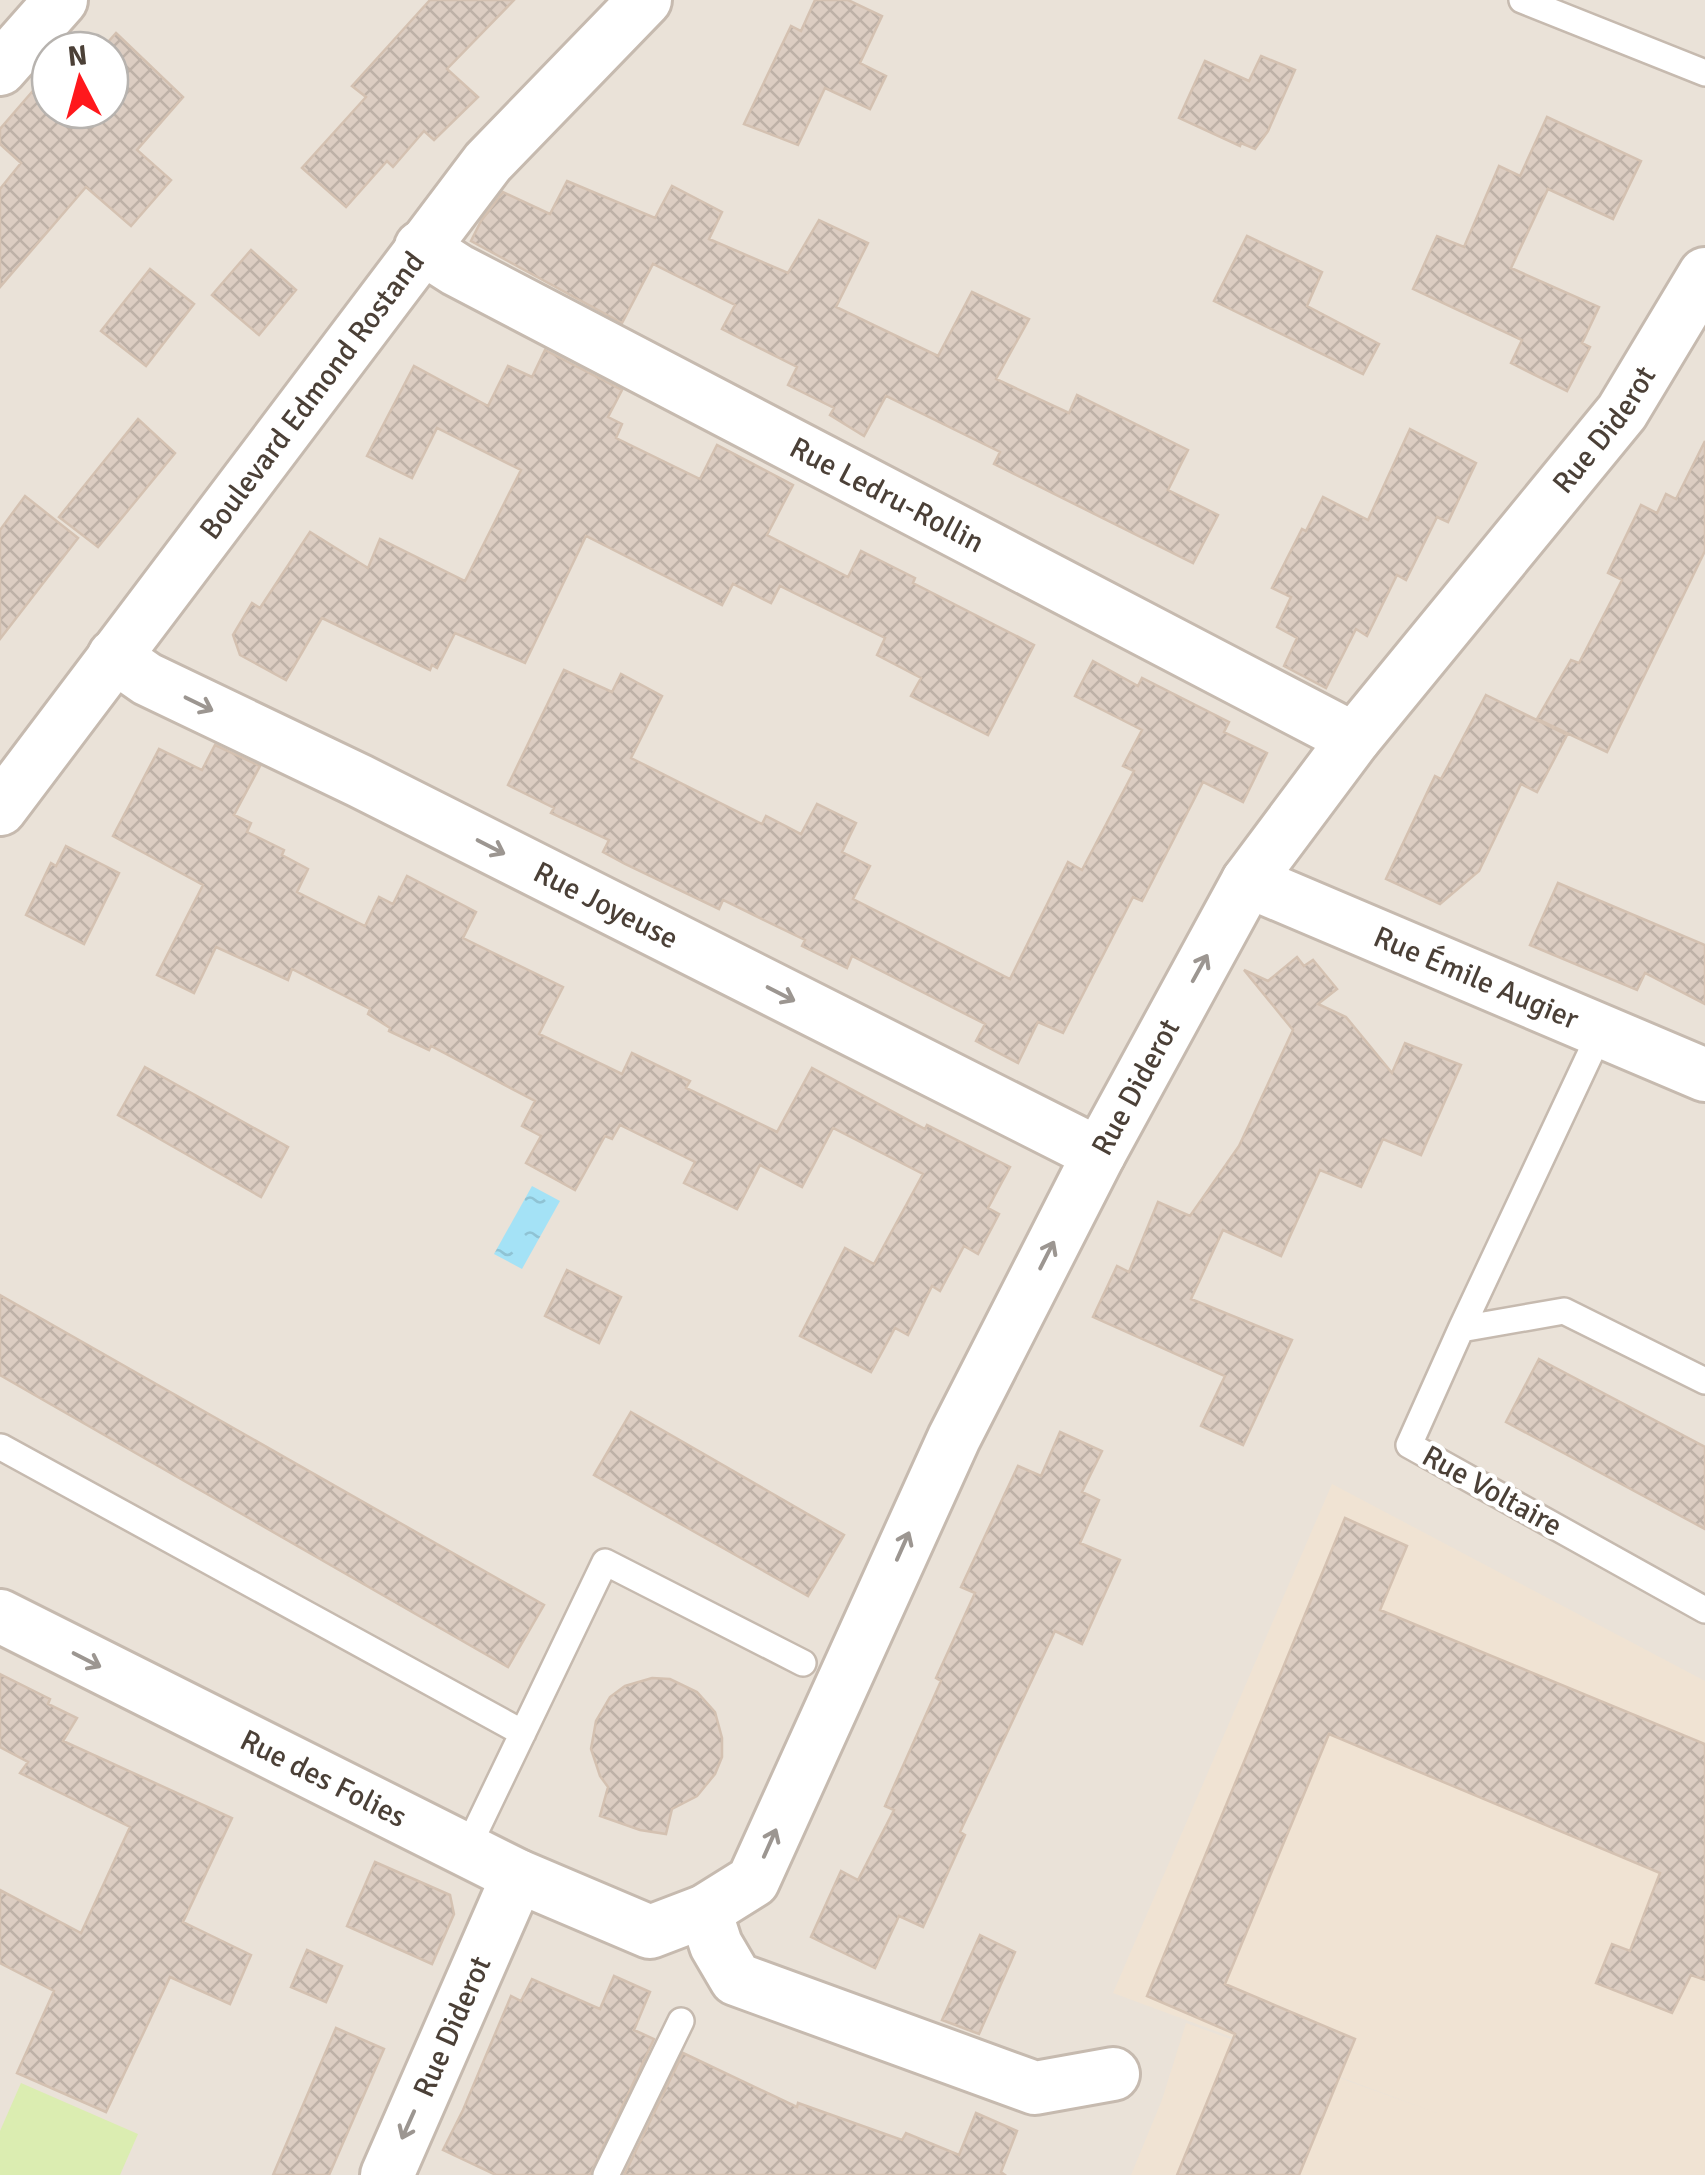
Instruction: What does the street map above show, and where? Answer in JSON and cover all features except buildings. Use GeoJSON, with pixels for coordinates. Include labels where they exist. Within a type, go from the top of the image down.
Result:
{"type":"FeatureCollection","features":[{"type":"Feature","properties":{"kind":"street"},"geometry":{"type":"LineString","coordinates":[[0,68],[61,0]]}},
{"type":"Feature","properties":{"kind":"street","name":"Boulevard Edmond Rostand"},"geometry":{"type":"LineString","coordinates":[[0,810],[488,162],[645,0]]}},
{"type":"Feature","properties":{"kind":"street","name":"Rue Ledru-Rollin"},"geometry":{"type":"LineString","coordinates":[[420,248],[1354,739]]}},
{"type":"Feature","properties":{"kind":"street","name":"Rue Diderot"},"geometry":{"type":"LineString","coordinates":[[650,1932],[706,1910],[752,1881],[954,1438],[1099,1154],[1248,880],[1354,739],[1622,412],[1705,274]]}},
{"type":"Feature","properties":{"kind":"street","name":"Rue Joyeuse"},"geometry":{"type":"LineString","coordinates":[[114,656],[147,679],[360,781],[1099,1154]]}},
{"type":"Feature","properties":{"kind":"street","name":"Rue Émile Augier"},"geometry":{"type":"LineString","coordinates":[[1248,880],[1705,1076]]}},
{"type":"Feature","properties":{"kind":"street","name":"Rue des Folies"},"geometry":{"type":"LineString","coordinates":[[0,1616],[518,1876],[650,1932]]}},
{"type":"Feature","properties":{"kind":"street","name":"Rue Diderot"},"geometry":{"type":"LineString","coordinates":[[386,2175],[518,1876]]}},
{"type":"Feature","properties":{"kind":"street"},"geometry":{"type":"LineString","coordinates":[[706,1910],[716,1945],[736,1979],[1035,2088],[1112,2074]]}},
{"type":"Feature","properties":{"kind":"lane"},"geometry":{"type":"LineString","coordinates":[[1522,0],[1705,72]]}},
{"type":"Feature","properties":{"kind":"lane"},"geometry":{"type":"LineString","coordinates":[[1461,1329],[1601,1031]]}},
{"type":"Feature","properties":{"kind":"lane"},"geometry":{"type":"LineString","coordinates":[[1461,1329],[1564,1311],[1705,1381]]}},
{"type":"Feature","properties":{"kind":"lane","name":"Rue Voltaire"},"geometry":{"type":"LineString","coordinates":[[1461,1329],[1409,1445],[1705,1610]]}},
{"type":"Feature","properties":{"kind":"lane"},"geometry":{"type":"LineString","coordinates":[[1,1447],[523,1733]]}},
{"type":"Feature","properties":{"kind":"lane"},"geometry":{"type":"LineString","coordinates":[[466,1850],[604,1562],[803,1663]]}},
{"type":"Feature","properties":{"kind":"lane"},"geometry":{"type":"LineString","coordinates":[[606,2175],[680,2021]]}},
{"type":"Feature","properties":{"kind":"shaded area"},"geometry":{"type":"Polygon","coordinates":[[[0,0],[1705,0],[1705,2175],[0,2175],[0,0]]]}},
{"type":"Feature","properties":{"kind":"shaded area"},"geometry":{"type":"Polygon","coordinates":[[[1332,1484],[1705,1681],[1705,2175],[1131,2175],[1162,2100],[1186,2023],[1437,2113],[1113,1993],[1332,1484]]]}},
{"type":"Feature","properties":{"kind":"green space"},"geometry":{"type":"Polygon","coordinates":[[[21,2083],[138,2134],[120,2175],[0,2175],[0,2131],[21,2083]]]}},
{"type":"Feature","properties":{"kind":"water"},"geometry":{"type":"Polygon","coordinates":[[[532,1186],[560,1201],[522,1269],[494,1254],[532,1186]]]}}]}
